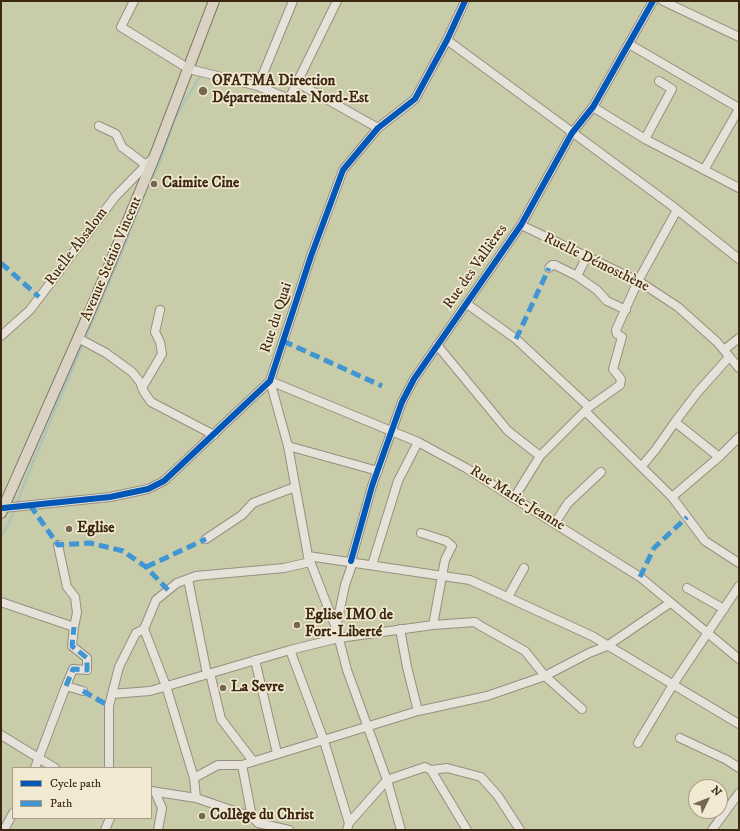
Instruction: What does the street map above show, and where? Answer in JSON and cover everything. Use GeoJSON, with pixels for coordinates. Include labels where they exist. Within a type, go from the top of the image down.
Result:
{"type":"FeatureCollection","features":[{"type":"Feature","properties":{"kind":"main road","name":"Avenue Sténio Vincent"},"geometry":{"type":"LineString","coordinates":[[2,511],[78,338],[189,68],[214,1]]}},
{"type":"Feature","properties":{"kind":"street"},"geometry":{"type":"LineString","coordinates":[[134,1],[121,28],[189,68],[258,86],[289,99],[337,1]]}},
{"type":"Feature","properties":{"kind":"street"},"geometry":{"type":"LineString","coordinates":[[258,86],[293,1]]}},
{"type":"Feature","properties":{"kind":"street","name":"Rue du Quai"},"geometry":{"type":"LineString","coordinates":[[2,511],[110,497],[148,489],[164,481],[270,381],[311,256],[343,170],[378,128],[415,98],[447,40],[465,1]]}},
{"type":"Feature","properties":{"kind":"street","name":"Rue des Vallières"},"geometry":{"type":"LineString","coordinates":[[336,628],[368,498],[402,402],[414,379],[521,225],[572,133],[593,107],[653,1]]}},
{"type":"Feature","properties":{"kind":"street"},"geometry":{"type":"LineString","coordinates":[[663,1],[739,37]]}},
{"type":"Feature","properties":{"kind":"street"},"geometry":{"type":"LineString","coordinates":[[447,40],[677,210],[739,259]]}},
{"type":"Feature","properties":{"kind":"street"},"geometry":{"type":"LineString","coordinates":[[629,44],[739,109],[704,170]]}},
{"type":"Feature","properties":{"kind":"street"},"geometry":{"type":"LineString","coordinates":[[645,139],[672,89],[660,81]]}},
{"type":"Feature","properties":{"kind":"street"},"geometry":{"type":"LineString","coordinates":[[296,82],[378,128]]}},
{"type":"Feature","properties":{"kind":"street"},"geometry":{"type":"LineString","coordinates":[[593,107],[645,139],[739,188]]}},
{"type":"Feature","properties":{"kind":"street"},"geometry":{"type":"LineString","coordinates":[[99,126],[116,134],[122,147],[150,161]]}},
{"type":"Feature","properties":{"kind":"street","name":"Ruelle Absalom"},"geometry":{"type":"LineString","coordinates":[[1,336],[30,310],[115,197],[150,161]]}},
{"type":"Feature","properties":{"kind":"street"},"geometry":{"type":"LineString","coordinates":[[514,498],[540,456],[587,410],[620,386],[621,379],[613,368],[622,337],[617,334],[616,330],[638,281],[677,210]]}},
{"type":"Feature","properties":{"kind":"street","name":"Ruelle Démosthène"},"geometry":{"type":"LineString","coordinates":[[521,225],[586,258],[638,281],[678,308],[718,342],[739,368]]}},
{"type":"Feature","properties":{"kind":"street"},"geometry":{"type":"LineString","coordinates":[[577,276],[586,258]]}},
{"type":"Feature","properties":{"kind":"street"},"geometry":{"type":"LineString","coordinates":[[549,268],[552,265],[555,265],[577,276],[597,290],[607,301],[626,310]]}},
{"type":"Feature","properties":{"kind":"street"},"geometry":{"type":"LineString","coordinates":[[467,304],[516,339],[672,497],[705,541],[739,563]]}},
{"type":"Feature","properties":{"kind":"street"},"geometry":{"type":"LineString","coordinates":[[142,388],[162,354],[160,342],[155,332],[160,310]]}},
{"type":"Feature","properties":{"kind":"street"},"geometry":{"type":"LineString","coordinates":[[78,338],[106,353],[122,364],[140,382],[142,388],[155,404],[214,435]]}},
{"type":"Feature","properties":{"kind":"street"},"geometry":{"type":"LineString","coordinates":[[642,466],[656,450],[675,422],[739,338]]}},
{"type":"Feature","properties":{"kind":"street"},"geometry":{"type":"LineString","coordinates":[[437,345],[508,431],[540,456]]}},
{"type":"Feature","properties":{"kind":"street"},"geometry":{"type":"LineString","coordinates":[[270,381],[288,446],[309,559],[336,628],[347,670],[366,726],[387,780],[401,830]]}},
{"type":"Feature","properties":{"kind":"street","name":"Rue Marie-Jeanne"},"geometry":{"type":"LineString","coordinates":[[270,381],[418,442],[466,468],[640,577],[739,659]]}},
{"type":"Feature","properties":{"kind":"street"},"geometry":{"type":"LineString","coordinates":[[675,422],[719,457]]}},
{"type":"Feature","properties":{"kind":"street"},"geometry":{"type":"LineString","coordinates":[[672,497],[719,457],[739,437]]}},
{"type":"Feature","properties":{"kind":"street"},"geometry":{"type":"LineString","coordinates":[[372,565],[398,481],[418,442]]}},
{"type":"Feature","properties":{"kind":"street"},"geometry":{"type":"LineString","coordinates":[[288,446],[378,471]]}},
{"type":"Feature","properties":{"kind":"street"},"geometry":{"type":"LineString","coordinates":[[555,523],[568,504],[601,472]]}},
{"type":"Feature","properties":{"kind":"street"},"geometry":{"type":"LineString","coordinates":[[206,539],[242,515],[253,503],[295,487]]}},
{"type":"Feature","properties":{"kind":"street"},"geometry":{"type":"LineString","coordinates":[[421,532],[446,541],[452,546],[445,560],[433,625]]}},
{"type":"Feature","properties":{"kind":"street"},"geometry":{"type":"LineString","coordinates":[[35,767],[72,669],[87,670],[87,658],[72,646],[77,613],[75,597],[68,587],[58,545]]}},
{"type":"Feature","properties":{"kind":"street"},"geometry":{"type":"LineString","coordinates":[[109,767],[109,706],[119,667],[136,633],[144,629],[156,600],[177,583],[196,576],[284,568],[309,559],[352,562],[470,580],[580,630],[674,684],[739,724]]}},
{"type":"Feature","properties":{"kind":"street"},"geometry":{"type":"LineString","coordinates":[[508,597],[524,568]]}},
{"type":"Feature","properties":{"kind":"street"},"geometry":{"type":"LineString","coordinates":[[188,579],[208,673],[221,719],[253,761]]}},
{"type":"Feature","properties":{"kind":"street"},"geometry":{"type":"LineString","coordinates":[[638,743],[674,684],[739,586]]}},
{"type":"Feature","properties":{"kind":"street"},"geometry":{"type":"LineString","coordinates":[[688,588],[724,609]]}},
{"type":"Feature","properties":{"kind":"street"},"geometry":{"type":"LineString","coordinates":[[1,602],[74,627]]}},
{"type":"Feature","properties":{"kind":"street"},"geometry":{"type":"LineString","coordinates":[[194,778],[218,765],[242,764],[253,761],[324,741],[366,726],[418,711],[487,696],[544,676],[589,653],[607,646],[670,603]]}},
{"type":"Feature","properties":{"kind":"street"},"geometry":{"type":"LineString","coordinates":[[112,694],[150,691],[290,650],[339,638],[433,625],[475,622],[524,651],[544,676],[582,709]]}},
{"type":"Feature","properties":{"kind":"street"},"geometry":{"type":"LineString","coordinates":[[144,629],[166,686],[194,778],[196,798]]}},
{"type":"Feature","properties":{"kind":"street"},"geometry":{"type":"LineString","coordinates":[[400,629],[406,666],[418,711]]}},
{"type":"Feature","properties":{"kind":"street"},"geometry":{"type":"LineString","coordinates":[[290,650],[324,741],[348,826]]}},
{"type":"Feature","properties":{"kind":"street"},"geometry":{"type":"LineString","coordinates":[[255,660],[277,753]]}},
{"type":"Feature","properties":{"kind":"street"},"geometry":{"type":"LineString","coordinates":[[66,686],[83,691]]}},
{"type":"Feature","properties":{"kind":"street"},"geometry":{"type":"LineString","coordinates":[[1,735],[53,767]]}},
{"type":"Feature","properties":{"kind":"street"},"geometry":{"type":"LineString","coordinates":[[680,738],[727,760],[739,768]]}},
{"type":"Feature","properties":{"kind":"street"},"geometry":{"type":"LineString","coordinates":[[242,764],[252,817]]}},
{"type":"Feature","properties":{"kind":"street"},"geometry":{"type":"LineString","coordinates":[[348,826],[387,780],[425,767],[431,770],[467,830]]}},
{"type":"Feature","properties":{"kind":"street"},"geometry":{"type":"LineString","coordinates":[[431,770],[447,768],[481,777],[498,796],[520,830]]}},
{"type":"Feature","properties":{"kind":"street"},"geometry":{"type":"LineString","coordinates":[[153,791],[196,798],[252,817],[258,822],[289,830]]}},
{"type":"Feature","properties":{"kind":"street"},"geometry":{"type":"LineString","coordinates":[[153,791],[162,808],[158,830]]}},
{"type":"Feature","properties":{"kind":"street"},"geometry":{"type":"LineString","coordinates":[[712,830],[739,793]]}},
{"type":"Feature","properties":{"kind":"street"},"geometry":{"type":"LineString","coordinates":[[4,830],[12,815]]}},
{"type":"Feature","properties":{"kind":"street"},"geometry":{"type":"LineString","coordinates":[[106,830],[110,819]]}},
{"type":"Feature","properties":{"kind":"green space"},"geometry":{"type":"Polygon","coordinates":[[[1,1],[739,1],[739,830],[1,830],[1,1]]]}},
{"type":"Feature","properties":{"kind":"waterway"},"geometry":{"type":"LineString","coordinates":[[1,536],[10,521],[31,467],[122,252],[146,190],[159,165],[175,118],[205,68]]}},
{"type":"Feature","properties":{"kind":"marked path"},"geometry":{"type":"LineString","coordinates":[[1,263],[39,297]]}},
{"type":"Feature","properties":{"kind":"marked path"},"geometry":{"type":"LineString","coordinates":[[516,339],[549,268]]}},
{"type":"Feature","properties":{"kind":"marked path"},"geometry":{"type":"LineString","coordinates":[[283,341],[382,386]]}},
{"type":"Feature","properties":{"kind":"marked path"},"geometry":{"type":"LineString","coordinates":[[30,505],[58,545],[90,543],[123,551],[146,567],[168,590]]}},
{"type":"Feature","properties":{"kind":"marked path"},"geometry":{"type":"LineString","coordinates":[[640,577],[654,548],[687,517]]}},
{"type":"Feature","properties":{"kind":"marked path"},"geometry":{"type":"LineString","coordinates":[[146,567],[206,539]]}},
{"type":"Feature","properties":{"kind":"marked path"},"geometry":{"type":"LineString","coordinates":[[66,686],[73,669],[87,670],[87,658],[72,646],[74,627]]}},
{"type":"Feature","properties":{"kind":"marked path"},"geometry":{"type":"LineString","coordinates":[[83,691],[109,706]]}},
{"type":"Feature","properties":{"kind":"cycle path"},"geometry":{"type":"LineString","coordinates":[[3,508],[110,497],[148,489],[164,481],[270,381],[311,256],[343,170],[378,128],[415,99],[447,40],[465,1]]}},
{"type":"Feature","properties":{"kind":"cycle path"},"geometry":{"type":"LineString","coordinates":[[351,561],[372,486],[402,402],[414,379],[521,225],[572,133],[593,107],[653,1]]}},
{"type":"Feature","properties":{"kind":"place","name":"OFATMA Direction Départementale Nord-Est"},"geometry":{"type":"Point","coordinates":[203,91]}},
{"type":"Feature","properties":{"kind":"place","name":"Caimite Cine"},"geometry":{"type":"Point","coordinates":[154,184]}},
{"type":"Feature","properties":{"kind":"place","name":"Eglise"},"geometry":{"type":"Point","coordinates":[69,529]}},
{"type":"Feature","properties":{"kind":"place","name":"Eglise IMO de Fort-Liberté"},"geometry":{"type":"Point","coordinates":[297,625]}},
{"type":"Feature","properties":{"kind":"place","name":"La Sevre"},"geometry":{"type":"Point","coordinates":[223,688]}},
{"type":"Feature","properties":{"kind":"place","name":"Collège du Christ"},"geometry":{"type":"Point","coordinates":[202,816]}}]}
